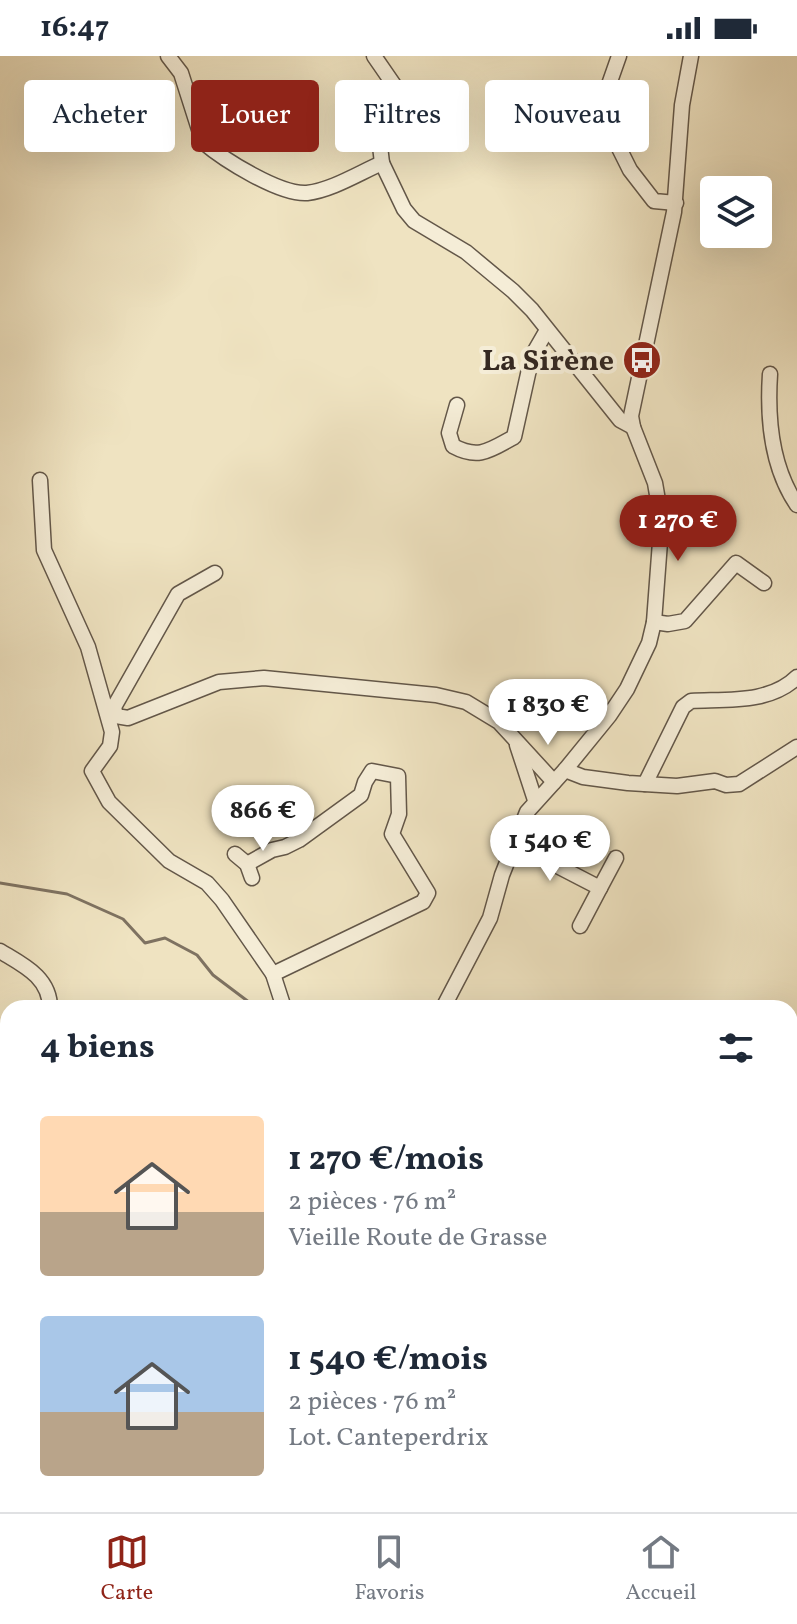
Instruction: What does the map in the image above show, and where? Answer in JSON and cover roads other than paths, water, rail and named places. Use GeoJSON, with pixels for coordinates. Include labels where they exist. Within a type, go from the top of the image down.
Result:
{"type":"FeatureCollection","features":[{"type":"Feature","properties":{"kind":"street"},"geometry":{"type":"LineString","coordinates":[[168,56],[181,73],[203,142],[269,183],[294,193],[310,193],[382,163]]}},
{"type":"Feature","properties":{"kind":"street"},"geometry":{"type":"LineString","coordinates":[[374,56],[394,85],[394,97],[380,146],[382,163],[404,209],[414,221],[466,252],[532,310],[620,420],[633,427]]}},
{"type":"Feature","properties":{"kind":"street"},"geometry":{"type":"LineString","coordinates":[[619,56],[600,110],[640,186],[654,201],[676,203]]}},
{"type":"Feature","properties":{"kind":"street"},"geometry":{"type":"LineString","coordinates":[[449,1000],[490,918],[513,843],[527,812],[609,716],[627,689],[649,643],[654,622],[660,512],[655,483],[631,416],[676,203],[682,105],[691,56]]}},
{"type":"Feature","properties":{"kind":"street"},"geometry":{"type":"LineString","coordinates":[[457,405],[449,433],[453,446],[479,454],[514,437],[532,356],[547,330]]}},
{"type":"Feature","properties":{"kind":"street"},"geometry":{"type":"LineString","coordinates":[[770,374],[768,416],[773,445],[780,471],[797,505]]}},
{"type":"Feature","properties":{"kind":"street"},"geometry":{"type":"LineString","coordinates":[[40,480],[44,550],[88,647],[112,732],[110,746],[92,771],[109,802],[158,851],[207,883],[222,900],[273,974],[281,1000]]}},
{"type":"Feature","properties":{"kind":"street"},"geometry":{"type":"LineString","coordinates":[[654,622],[668,624],[685,621],[736,563],[764,583]]}},
{"type":"Feature","properties":{"kind":"street"},"geometry":{"type":"LineString","coordinates":[[215,573],[178,594],[114,707],[116,716],[128,718],[219,682],[264,678],[436,695],[466,702],[499,722],[554,782]]}},
{"type":"Feature","properties":{"kind":"street"},"geometry":{"type":"LineString","coordinates":[[645,784],[683,707],[691,701],[766,696],[787,687],[797,677]]}},
{"type":"Feature","properties":{"kind":"street"},"geometry":{"type":"LineString","coordinates":[[514,737],[535,800]]}},
{"type":"Feature","properties":{"kind":"street"},"geometry":{"type":"LineString","coordinates":[[565,770],[583,777],[645,784],[677,786],[705,781],[739,784],[797,747]]}},
{"type":"Feature","properties":{"kind":"street"},"geometry":{"type":"LineString","coordinates":[[245,866],[272,850],[299,840],[361,795],[372,771],[398,776],[399,814],[392,834],[428,893],[423,902],[273,974]]}},
{"type":"Feature","properties":{"kind":"street"},"geometry":{"type":"LineString","coordinates":[[513,843],[600,888]]}},
{"type":"Feature","properties":{"kind":"street"},"geometry":{"type":"LineString","coordinates":[[580,926],[616,858]]}},
{"type":"Feature","properties":{"kind":"street"},"geometry":{"type":"LineString","coordinates":[[0,951],[36,974],[46,986],[49,1000]]}},
{"type":"Feature","properties":{"kind":"waterway"},"geometry":{"type":"LineString","coordinates":[[0,883],[67,894],[123,919],[145,943],[165,938],[197,955],[213,975],[246,1000]]}},
{"type":"Feature","properties":{"kind":"place","name":"La Sirène"},"geometry":{"type":"Point","coordinates":[642,360]}}]}
